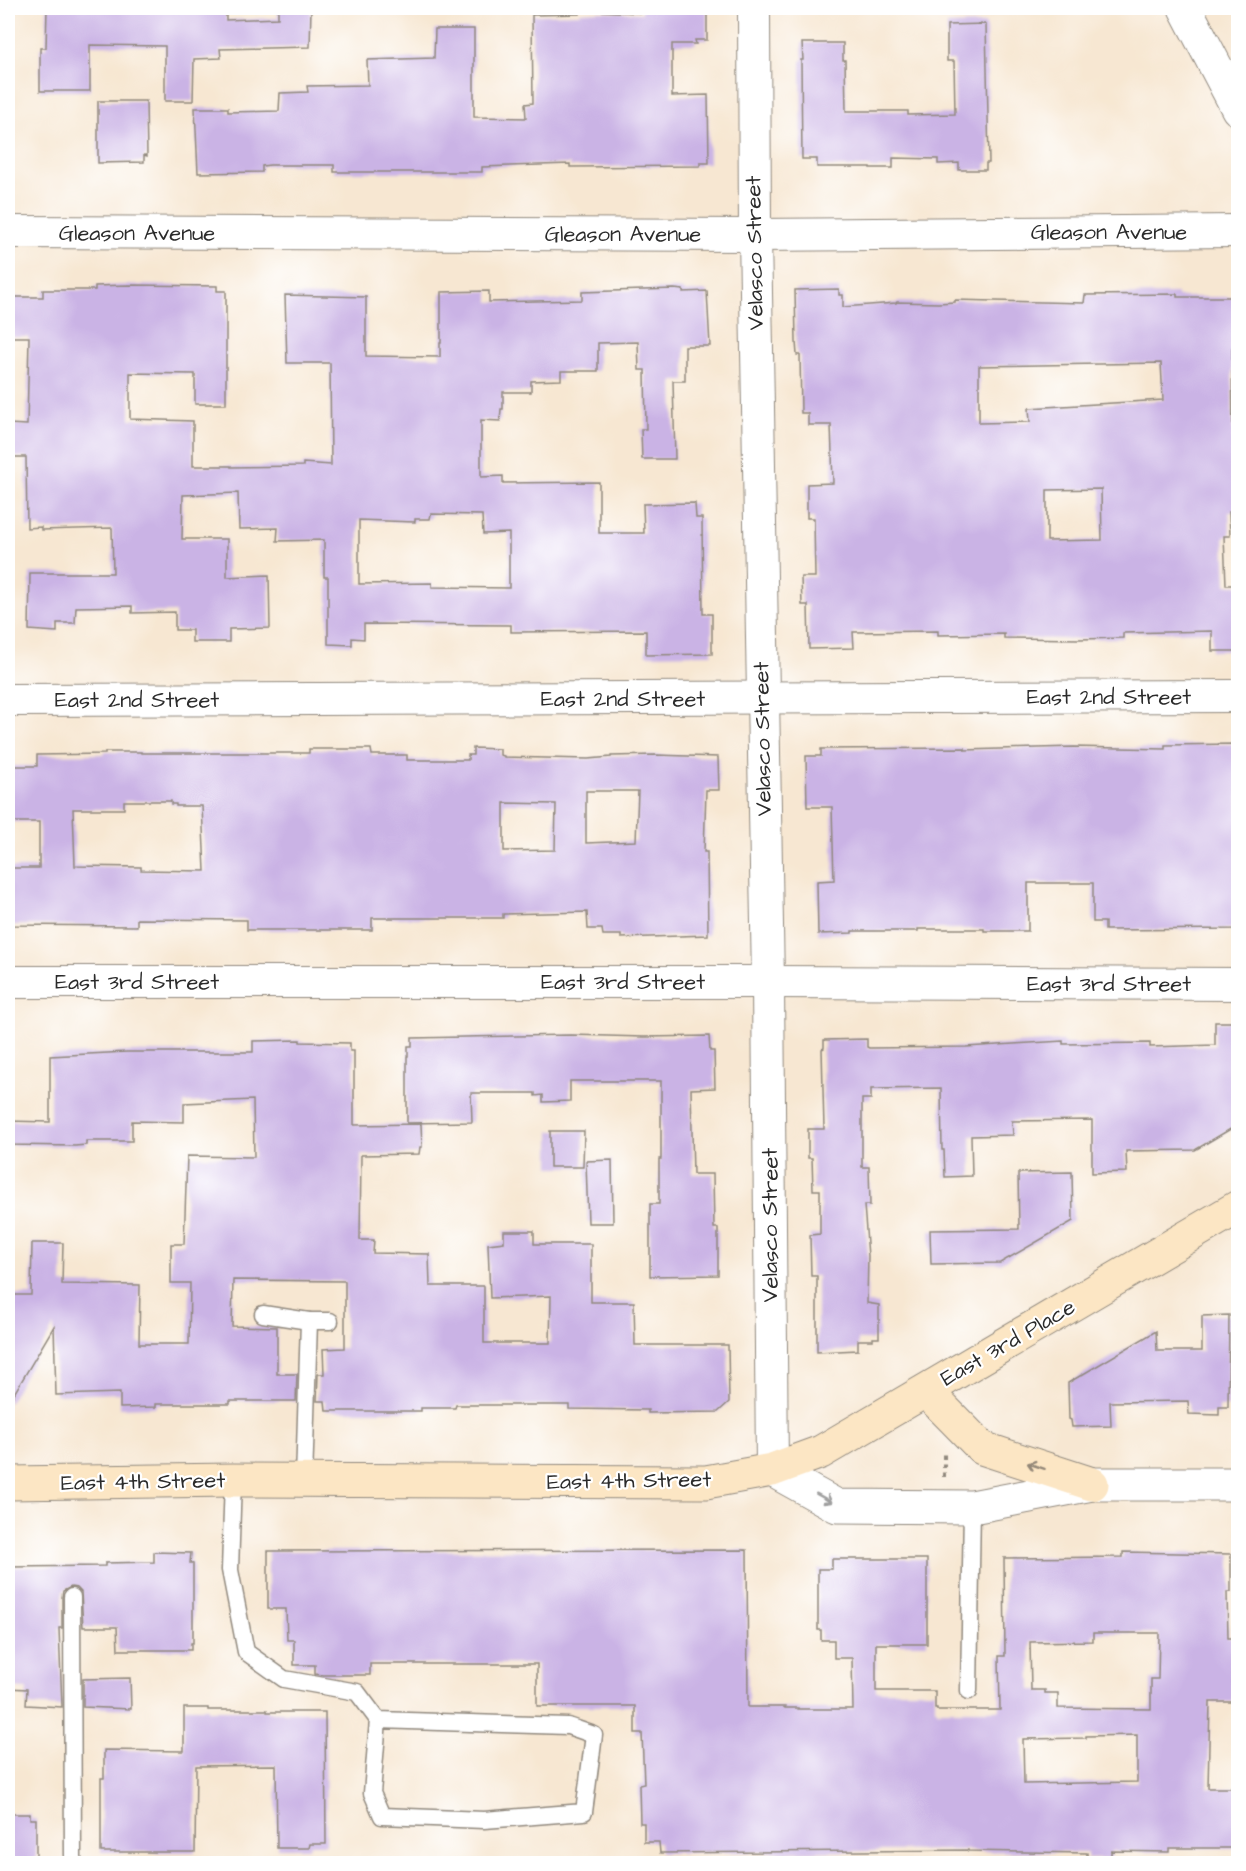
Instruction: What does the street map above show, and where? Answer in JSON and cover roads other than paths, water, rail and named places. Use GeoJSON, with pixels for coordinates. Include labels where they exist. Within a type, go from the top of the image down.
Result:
{"type":"FeatureCollection","features":[{"type":"Feature","properties":{"kind":"main road","name":"East 3rd Place"},"geometry":{"type":"LineString","coordinates":[[772,1470],[821,1452],[1239,1207]]}},
{"type":"Feature","properties":{"kind":"main road"},"geometry":{"type":"LineString","coordinates":[[926,1391],[982,1448],[1092,1484]]}},
{"type":"Feature","properties":{"kind":"main road","name":"East 4th Street"},"geometry":{"type":"LineString","coordinates":[[8,1483],[233,1480],[706,1482],[772,1470]]}},
{"type":"Feature","properties":{"kind":"street","name":"Velasco Street"},"geometry":{"type":"LineString","coordinates":[[754,8],[754,235],[768,982],[772,1470]]}},
{"type":"Feature","properties":{"kind":"street"},"geometry":{"type":"LineString","coordinates":[[1185,8],[1239,110]]}},
{"type":"Feature","properties":{"kind":"street","name":"Gleason Avenue"},"geometry":{"type":"LineString","coordinates":[[8,232],[754,235],[1239,231]]}},
{"type":"Feature","properties":{"kind":"street","name":"East 2nd Street"},"geometry":{"type":"LineString","coordinates":[[8,700],[1239,696]]}},
{"type":"Feature","properties":{"kind":"street","name":"East 3rd Street"},"geometry":{"type":"LineString","coordinates":[[8,982],[1239,984]]}},
{"type":"Feature","properties":{"kind":"street"},"geometry":{"type":"LineString","coordinates":[[772,1470],[837,1506],[972,1507],[1092,1484],[1239,1484]]}},
{"type":"Feature","properties":{"kind":"lane"},"geometry":{"type":"LineString","coordinates":[[263,1314],[309,1321],[330,1321]]}},
{"type":"Feature","properties":{"kind":"lane"},"geometry":{"type":"LineString","coordinates":[[304,1481],[309,1321]]}},
{"type":"Feature","properties":{"kind":"lane"},"geometry":{"type":"LineString","coordinates":[[233,1480],[230,1570],[246,1652],[284,1679],[357,1692],[378,1720],[372,1792],[382,1816],[484,1820],[584,1812],[594,1735],[568,1726],[378,1720]]}},
{"type":"Feature","properties":{"kind":"lane"},"geometry":{"type":"LineString","coordinates":[[969,1691],[972,1507]]}},
{"type":"Feature","properties":{"kind":"lane"},"geometry":{"type":"LineString","coordinates":[[72,1597],[73,1863]]}}]}
